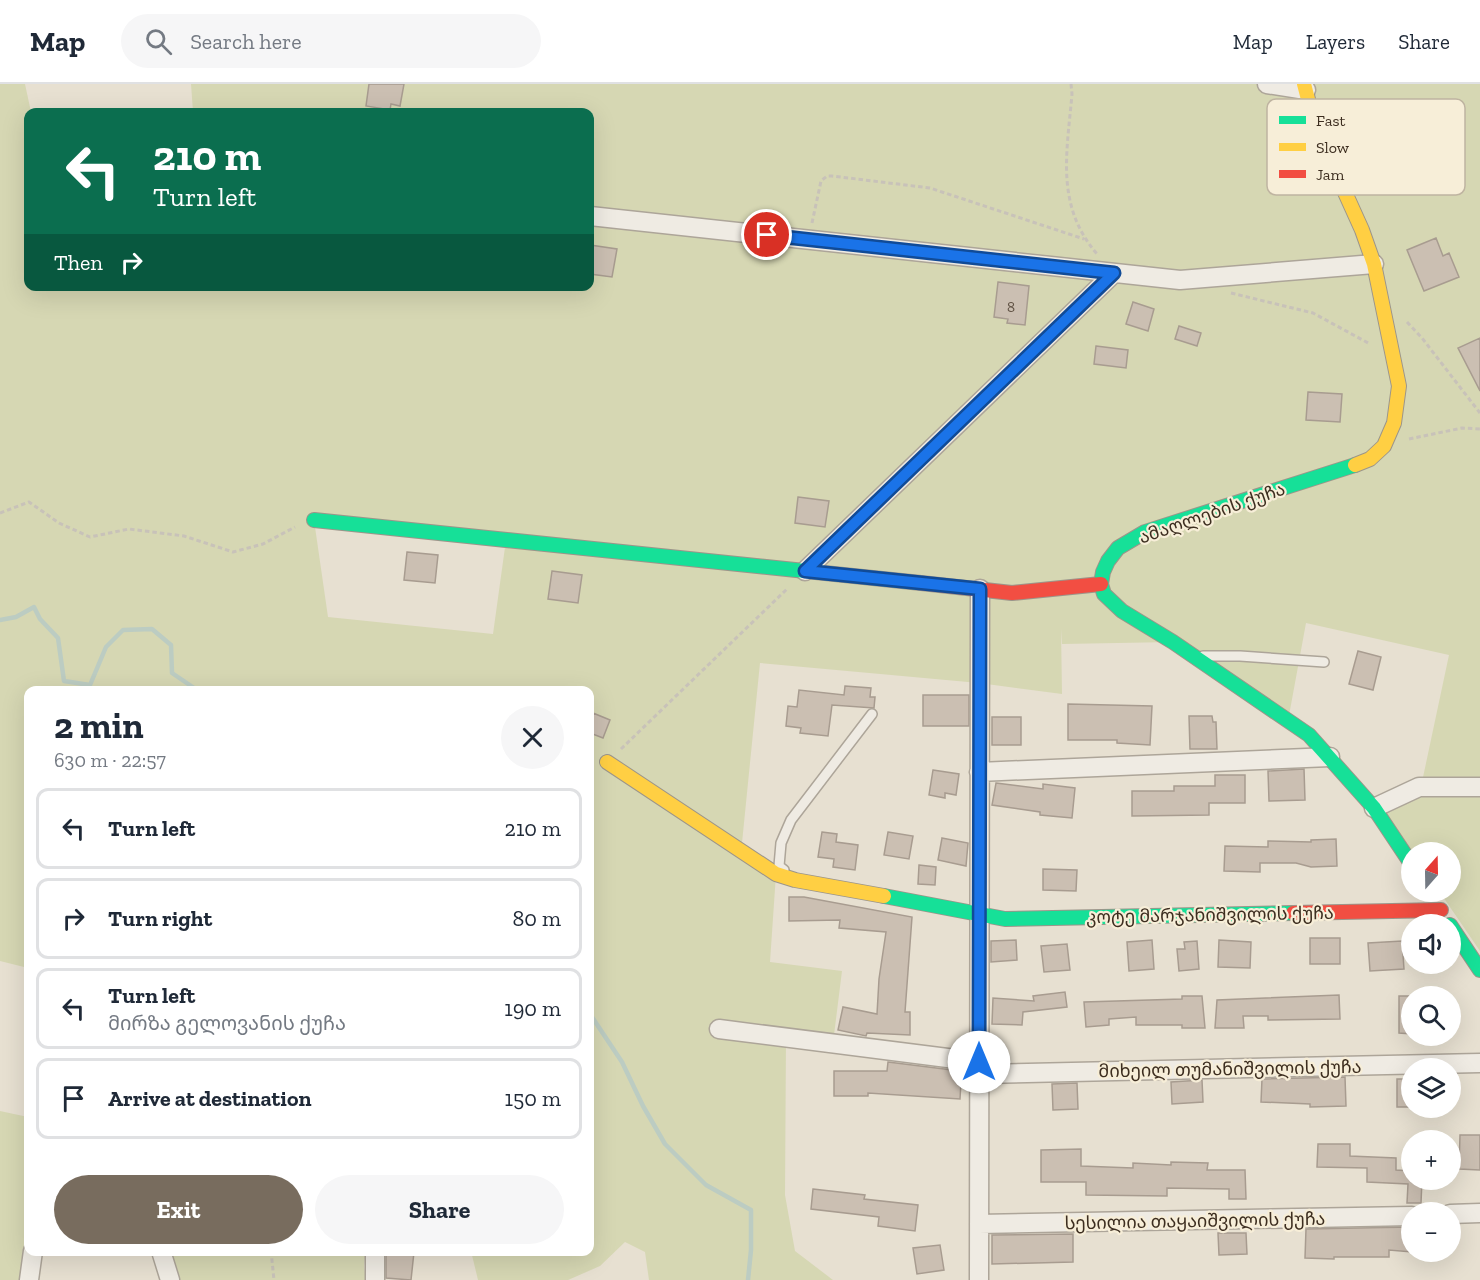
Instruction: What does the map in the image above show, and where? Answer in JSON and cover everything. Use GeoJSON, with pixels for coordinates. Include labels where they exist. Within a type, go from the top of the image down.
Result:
{"type":"FeatureCollection","features":[{"type":"Feature","properties":{"kind":"street"},"geometry":{"type":"LineString","coordinates":[[1267,84],[1305,87]]}},
{"type":"Feature","properties":{"kind":"street"},"geometry":{"type":"LineString","coordinates":[[1346,195],[1374,264],[1399,386],[1394,423],[1384,446]]}},
{"type":"Feature","properties":{"kind":"street"},"geometry":{"type":"LineString","coordinates":[[594,216],[1180,280],[1374,264]]}},
{"type":"Feature","properties":{"kind":"street"},"geometry":{"type":"LineString","coordinates":[[805,571],[1114,273]]}},
{"type":"Feature","properties":{"kind":"street","name":"ამაღლების ქუჩა"},"geometry":{"type":"LineString","coordinates":[[1101,584],[1108,561],[1118,548],[1145,532],[1337,472],[1370,459],[1384,446]]}},
{"type":"Feature","properties":{"kind":"street"},"geometry":{"type":"LineString","coordinates":[[314,520],[1012,593],[1101,584],[1104,594],[1122,611],[1195,657],[1309,735],[1374,808],[1401,849]]}},
{"type":"Feature","properties":{"kind":"street"},"geometry":{"type":"LineString","coordinates":[[979,1280],[980,589]]}},
{"type":"Feature","properties":{"kind":"street"},"geometry":{"type":"LineString","coordinates":[[979,772],[1330,757]]}},
{"type":"Feature","properties":{"kind":"street","name":"კოტე მარჯანიშვილის ქუჩა"},"geometry":{"type":"LineString","coordinates":[[607,762],[776,874],[795,880],[1005,919],[1438,905],[1443,914]]}},
{"type":"Feature","properties":{"kind":"street"},"geometry":{"type":"LineString","coordinates":[[1374,808],[1419,788],[1480,787]]}},
{"type":"Feature","properties":{"kind":"street"},"geometry":{"type":"LineString","coordinates":[[1461,942],[1480,970]]}},
{"type":"Feature","properties":{"kind":"street","name":"მიხეილ თუმანიშვილის ქუჩა"},"geometry":{"type":"LineString","coordinates":[[719,1029],[979,1068],[1480,1063]]}},
{"type":"Feature","properties":{"kind":"street"},"geometry":{"type":"LineString","coordinates":[[1461,1214],[1480,1213]]}},
{"type":"Feature","properties":{"kind":"street","name":"სესილია თაყაიშვილის ქუჩა"},"geometry":{"type":"LineString","coordinates":[[979,1224],[1401,1216]]}},
{"type":"Feature","properties":{"kind":"street"},"geometry":{"type":"LineString","coordinates":[[29,1280],[32,1256]]}},
{"type":"Feature","properties":{"kind":"street"},"geometry":{"type":"LineString","coordinates":[[163,1256],[170,1280]]}},
{"type":"Feature","properties":{"kind":"street"},"geometry":{"type":"LineString","coordinates":[[375,1256],[375,1280]]}},
{"type":"Feature","properties":{"kind":"lane"},"geometry":{"type":"LineString","coordinates":[[1195,657],[1221,655],[1324,662]]}},
{"type":"Feature","properties":{"kind":"lane"},"geometry":{"type":"LineString","coordinates":[[795,880],[779,866],[781,843],[791,820],[872,714]]}},
{"type":"Feature","properties":{"kind":"path"},"geometry":{"type":"LineString","coordinates":[[1071,84],[1065,166],[1073,217],[1084,238],[1114,273]]}},
{"type":"Feature","properties":{"kind":"path"},"geometry":{"type":"LineString","coordinates":[[808,240],[821,181],[827,176],[930,188],[1084,238]]}},
{"type":"Feature","properties":{"kind":"path"},"geometry":{"type":"LineString","coordinates":[[1223,291],[1313,313],[1365,341],[1394,361]]}},
{"type":"Feature","properties":{"kind":"path"},"geometry":{"type":"LineString","coordinates":[[1400,315],[1422,338],[1480,413]]}},
{"type":"Feature","properties":{"kind":"path"},"geometry":{"type":"LineString","coordinates":[[1384,446],[1418,436],[1462,428],[1480,429]]}},
{"type":"Feature","properties":{"kind":"path"},"geometry":{"type":"LineString","coordinates":[[0,513],[28,502],[58,523],[90,537],[129,530],[184,536],[233,552],[263,544],[292,528],[314,520]]}},
{"type":"Feature","properties":{"kind":"path"},"geometry":{"type":"LineString","coordinates":[[607,762],[805,571]]}},
{"type":"Feature","properties":{"kind":"path"},"geometry":{"type":"LineString","coordinates":[[272,1256],[274,1280]]}},
{"type":"Feature","properties":{"kind":"green space"},"geometry":{"type":"Polygon","coordinates":[[[0,84],[25,84],[30,108],[24,108],[24,291],[594,291],[594,108],[193,108],[191,84],[1480,84],[1480,951],[1461,923],[1461,914],[1455,914],[1447,902],[1461,902],[1461,842],[1405,842],[1385,812],[1422,782],[1449,655],[1306,623],[1288,721],[1173,642],[1062,644],[1061,629],[1062,694],[979,683],[760,663],[741,853],[776,874],[770,962],[842,971],[833,1043],[786,1038],[785,1195],[795,1251],[833,1280],[649,1280],[645,1252],[625,1242],[600,1266],[568,1280],[478,1280],[472,1256],[594,1256],[594,686],[24,686],[24,967],[0,961],[0,84]],[[314,520],[328,617],[493,634],[506,540],[314,520]]]}},
{"type":"Feature","properties":{"kind":"green space"},"geometry":{"type":"Polygon","coordinates":[[[0,1111],[24,1116],[24,1256],[21,1280],[0,1280],[0,1111]]]}},
{"type":"Feature","properties":{"kind":"green space"},"geometry":{"type":"Polygon","coordinates":[[[170,1256],[365,1256],[366,1280],[177,1280],[170,1256]]]}},
{"type":"Feature","properties":{"kind":"building"},"geometry":{"type":"Polygon","coordinates":[[[369,84],[404,84],[400,106],[391,104],[390,108],[378,108],[366,106],[369,84]]]}},
{"type":"Feature","properties":{"kind":"building"},"geometry":{"type":"Polygon","coordinates":[[[1436,238],[1443,256],[1449,253],[1459,277],[1424,291],[1407,250],[1436,238]]]}},
{"type":"Feature","properties":{"kind":"building"},"geometry":{"type":"Polygon","coordinates":[[[594,246],[617,249],[612,277],[594,275],[594,246]]]}},
{"type":"Feature","properties":{"kind":"building"},"geometry":{"type":"Polygon","coordinates":[[[998,282],[1029,286],[1025,325],[1007,323],[1008,319],[994,317],[998,282]]]}},
{"type":"Feature","properties":{"kind":"building"},"geometry":{"type":"Polygon","coordinates":[[[1133,302],[1154,309],[1148,331],[1126,324],[1133,302]]]}},
{"type":"Feature","properties":{"kind":"building"},"geometry":{"type":"Polygon","coordinates":[[[1179,326],[1201,333],[1197,346],[1175,339],[1179,326]]]}},
{"type":"Feature","properties":{"kind":"building"},"geometry":{"type":"Polygon","coordinates":[[[1480,338],[1480,391],[1458,348],[1480,338]]]}},
{"type":"Feature","properties":{"kind":"building"},"geometry":{"type":"Polygon","coordinates":[[[1096,346],[1128,350],[1126,368],[1094,364],[1096,346]]]}},
{"type":"Feature","properties":{"kind":"building"},"geometry":{"type":"Polygon","coordinates":[[[1308,392],[1342,394],[1340,422],[1306,420],[1308,392]]]}},
{"type":"Feature","properties":{"kind":"building"},"geometry":{"type":"Polygon","coordinates":[[[798,497],[829,501],[825,527],[795,523],[798,497]]]}},
{"type":"Feature","properties":{"kind":"building"},"geometry":{"type":"Polygon","coordinates":[[[407,552],[438,555],[435,583],[404,580],[407,552]]]}},
{"type":"Feature","properties":{"kind":"building"},"geometry":{"type":"Polygon","coordinates":[[[552,571],[582,575],[578,603],[548,599],[552,571]]]}},
{"type":"Feature","properties":{"kind":"building"},"geometry":{"type":"Polygon","coordinates":[[[1358,651],[1381,657],[1373,690],[1349,684],[1358,651]]]}},
{"type":"Feature","properties":{"kind":"building"},"geometry":{"type":"Polygon","coordinates":[[[845,686],[871,688],[870,697],[875,697],[874,708],[832,705],[828,736],[800,733],[801,728],[786,726],[788,706],[797,707],[799,690],[844,695],[845,686]]]}},
{"type":"Feature","properties":{"kind":"building"},"geometry":{"type":"Polygon","coordinates":[[[923,695],[969,695],[969,726],[923,726],[923,695]]]}},
{"type":"Feature","properties":{"kind":"building"},"geometry":{"type":"Polygon","coordinates":[[[1068,704],[1152,706],[1150,745],[1117,743],[1117,740],[1068,740],[1068,704]]]}},
{"type":"Feature","properties":{"kind":"building"},"geometry":{"type":"Polygon","coordinates":[[[594,713],[610,720],[603,738],[594,735],[594,713]]]}},
{"type":"Feature","properties":{"kind":"building"},"geometry":{"type":"Polygon","coordinates":[[[1189,716],[1212,716],[1213,722],[1216,722],[1217,749],[1190,749],[1189,716]]]}},
{"type":"Feature","properties":{"kind":"building"},"geometry":{"type":"Polygon","coordinates":[[[992,717],[1021,717],[1021,745],[992,745],[992,717]]]}},
{"type":"Feature","properties":{"kind":"building"},"geometry":{"type":"Polygon","coordinates":[[[1304,769],[1305,800],[1269,801],[1268,771],[1304,769]]]}},
{"type":"Feature","properties":{"kind":"building"},"geometry":{"type":"Polygon","coordinates":[[[933,770],[959,774],[956,795],[945,793],[945,798],[929,795],[933,770]]]}},
{"type":"Feature","properties":{"kind":"building"},"geometry":{"type":"Polygon","coordinates":[[[1215,775],[1245,775],[1245,803],[1209,803],[1209,815],[1132,816],[1132,791],[1174,791],[1174,786],[1215,786],[1215,775]]]}},
{"type":"Feature","properties":{"kind":"building"},"geometry":{"type":"Polygon","coordinates":[[[996,783],[1043,789],[1043,784],[1075,788],[1072,818],[1040,815],[1040,812],[992,805],[996,783]]]}},
{"type":"Feature","properties":{"kind":"building"},"geometry":{"type":"Polygon","coordinates":[[[822,832],[837,834],[836,842],[858,845],[855,870],[833,867],[834,859],[818,857],[822,832]]]}},
{"type":"Feature","properties":{"kind":"building"},"geometry":{"type":"Polygon","coordinates":[[[888,832],[913,836],[909,859],[884,855],[888,832]]]}},
{"type":"Feature","properties":{"kind":"building"},"geometry":{"type":"Polygon","coordinates":[[[942,838],[968,843],[966,866],[938,860],[942,838]]]}},
{"type":"Feature","properties":{"kind":"building"},"geometry":{"type":"Polygon","coordinates":[[[1336,839],[1337,866],[1311,867],[1296,863],[1260,863],[1260,872],[1224,871],[1225,846],[1268,847],[1268,841],[1311,842],[1311,840],[1336,839]]]}},
{"type":"Feature","properties":{"kind":"building"},"geometry":{"type":"Polygon","coordinates":[[[919,865],[936,867],[935,885],[918,884],[919,865]]]}},
{"type":"Feature","properties":{"kind":"building"},"geometry":{"type":"Polygon","coordinates":[[[1043,869],[1077,870],[1076,891],[1043,890],[1043,869]]]}},
{"type":"Feature","properties":{"kind":"building"},"geometry":{"type":"Polygon","coordinates":[[[789,897],[804,897],[912,917],[905,1012],[910,1012],[910,1035],[867,1033],[866,1036],[838,1030],[843,1007],[877,1014],[879,979],[886,932],[839,928],[840,920],[789,921],[789,897]]]}},
{"type":"Feature","properties":{"kind":"building"},"geometry":{"type":"Polygon","coordinates":[[[1310,938],[1340,938],[1340,964],[1310,964],[1310,938]]]}},
{"type":"Feature","properties":{"kind":"building"},"geometry":{"type":"Polygon","coordinates":[[[1016,940],[1017,960],[991,962],[991,941],[1016,940]]]}},
{"type":"Feature","properties":{"kind":"building"},"geometry":{"type":"Polygon","coordinates":[[[1152,940],[1154,969],[1129,971],[1127,942],[1152,940]]]}},
{"type":"Feature","properties":{"kind":"building"},"geometry":{"type":"Polygon","coordinates":[[[1219,940],[1251,942],[1250,968],[1218,967],[1219,940]]]}},
{"type":"Feature","properties":{"kind":"building"},"geometry":{"type":"Polygon","coordinates":[[[1197,941],[1199,969],[1179,971],[1177,949],[1185,949],[1184,942],[1197,941]]]}},
{"type":"Feature","properties":{"kind":"building"},"geometry":{"type":"Polygon","coordinates":[[[1401,941],[1401,969],[1370,971],[1368,943],[1401,941]]]}},
{"type":"Feature","properties":{"kind":"building"},"geometry":{"type":"Polygon","coordinates":[[[1067,944],[1070,970],[1044,972],[1041,946],[1067,944]]]}},
{"type":"Feature","properties":{"kind":"building"},"geometry":{"type":"Polygon","coordinates":[[[1065,992],[1067,1007],[1023,1012],[1022,1025],[992,1024],[993,998],[1034,1001],[1033,996],[1065,992]]]}},
{"type":"Feature","properties":{"kind":"building"},"geometry":{"type":"Polygon","coordinates":[[[1339,995],[1340,1019],[1268,1020],[1268,1016],[1243,1016],[1244,1028],[1215,1028],[1217,1000],[1339,995]]]}},
{"type":"Feature","properties":{"kind":"building"},"geometry":{"type":"Polygon","coordinates":[[[1182,996],[1202,996],[1205,1028],[1182,1028],[1182,1025],[1136,1025],[1136,1017],[1109,1019],[1109,1025],[1086,1027],[1084,1002],[1182,999],[1182,996]]]}},
{"type":"Feature","properties":{"kind":"building"},"geometry":{"type":"Polygon","coordinates":[[[1399,996],[1401,996],[1401,1033],[1399,1033],[1399,996]]]}},
{"type":"Feature","properties":{"kind":"building"},"geometry":{"type":"Polygon","coordinates":[[[888,1062],[968,1072],[968,1083],[961,1082],[960,1099],[868,1093],[868,1096],[834,1096],[834,1071],[887,1071],[888,1062]]]}},
{"type":"Feature","properties":{"kind":"building"},"geometry":{"type":"Polygon","coordinates":[[[1345,1077],[1346,1106],[1310,1107],[1310,1104],[1261,1102],[1262,1079],[1345,1077]]]}},
{"type":"Feature","properties":{"kind":"building"},"geometry":{"type":"Polygon","coordinates":[[[1397,1079],[1401,1079],[1401,1107],[1397,1107],[1397,1079]]]}},
{"type":"Feature","properties":{"kind":"building"},"geometry":{"type":"Polygon","coordinates":[[[1202,1080],[1203,1102],[1172,1104],[1171,1082],[1202,1080]]]}},
{"type":"Feature","properties":{"kind":"building"},"geometry":{"type":"Polygon","coordinates":[[[1077,1083],[1078,1109],[1053,1110],[1052,1084],[1077,1083]]]}},
{"type":"Feature","properties":{"kind":"building"},"geometry":{"type":"Polygon","coordinates":[[[1461,1135],[1480,1135],[1480,1170],[1461,1169],[1461,1135]]]}},
{"type":"Feature","properties":{"kind":"building"},"geometry":{"type":"Polygon","coordinates":[[[1318,1144],[1350,1144],[1350,1156],[1396,1158],[1396,1170],[1401,1170],[1401,1184],[1367,1182],[1367,1168],[1317,1167],[1318,1144]]]}},
{"type":"Feature","properties":{"kind":"building"},"geometry":{"type":"Polygon","coordinates":[[[1081,1149],[1081,1166],[1133,1168],[1133,1163],[1171,1165],[1171,1162],[1208,1163],[1207,1170],[1245,1170],[1246,1199],[1229,1199],[1229,1189],[1167,1188],[1167,1196],[1086,1195],[1086,1182],[1041,1182],[1041,1150],[1081,1149]]]}},
{"type":"Feature","properties":{"kind":"building"},"geometry":{"type":"Polygon","coordinates":[[[813,1189],[865,1195],[864,1199],[918,1205],[915,1231],[878,1226],[879,1217],[811,1209],[813,1189]]]}},
{"type":"Feature","properties":{"kind":"building"},"geometry":{"type":"Polygon","coordinates":[[[1408,1190],[1422,1190],[1421,1202],[1407,1202],[1408,1190]]]}},
{"type":"Feature","properties":{"kind":"building"},"geometry":{"type":"Polygon","coordinates":[[[1401,1227],[1401,1251],[1389,1250],[1389,1257],[1305,1258],[1306,1229],[1401,1227]]]}},
{"type":"Feature","properties":{"kind":"building"},"geometry":{"type":"Polygon","coordinates":[[[1218,1233],[1246,1233],[1247,1254],[1219,1255],[1218,1233]]]}},
{"type":"Feature","properties":{"kind":"building"},"geometry":{"type":"Polygon","coordinates":[[[1073,1234],[1073,1262],[992,1264],[992,1235],[1073,1234]]]}},
{"type":"Feature","properties":{"kind":"building"},"geometry":{"type":"Polygon","coordinates":[[[940,1245],[944,1270],[917,1274],[913,1248],[940,1245]]]}},
{"type":"Feature","properties":{"kind":"building"},"geometry":{"type":"Polygon","coordinates":[[[386,1256],[414,1256],[411,1280],[386,1278],[386,1256]]]}},
{"type":"Feature","properties":{"kind":"waterway"},"geometry":{"type":"LineString","coordinates":[[0,620],[16,617],[34,607],[40,619],[58,638],[64,681],[90,685],[106,647],[123,630],[152,629],[171,645],[172,673],[191,686]]}},
{"type":"Feature","properties":{"kind":"waterway"},"geometry":{"type":"LineString","coordinates":[[594,1020],[622,1062],[643,1106],[665,1144],[706,1185],[751,1210],[748,1280]]}},
{"type":"Feature","properties":{"kind":"traffic: fast"},"geometry":{"type":"LineString","coordinates":[[1355,465],[1145,532],[1118,548],[1108,561],[1101,584],[1104,594],[1122,611],[1173,642],[1309,735],[1374,808],[1401,848]]}},
{"type":"Feature","properties":{"kind":"traffic: fast"},"geometry":{"type":"LineString","coordinates":[[314,520],[921,583]]}},
{"type":"Feature","properties":{"kind":"traffic: fast"},"geometry":{"type":"LineString","coordinates":[[884,896],[1005,919],[1293,913]]}},
{"type":"Feature","properties":{"kind":"traffic: fast"},"geometry":{"type":"LineString","coordinates":[[1461,942],[1480,970]]}},
{"type":"Feature","properties":{"kind":"traffic: slow"},"geometry":{"type":"LineString","coordinates":[[1304,84],[1308,99]]}},
{"type":"Feature","properties":{"kind":"traffic: slow"},"geometry":{"type":"LineString","coordinates":[[1346,195],[1374,264],[1399,386],[1394,423],[1384,446],[1370,459],[1355,465]]}},
{"type":"Feature","properties":{"kind":"traffic: slow"},"geometry":{"type":"LineString","coordinates":[[607,762],[776,874],[795,880],[884,896]]}},
{"type":"Feature","properties":{"kind":"traffic: jam"},"geometry":{"type":"LineString","coordinates":[[921,583],[1012,593],[1101,584]]}},
{"type":"Feature","properties":{"kind":"traffic: jam"},"geometry":{"type":"LineString","coordinates":[[1293,913],[1441,910]]}},
{"type":"Feature","properties":{"kind":"route"},"geometry":{"type":"LineString","coordinates":[[767,235],[1114,273],[805,571],[980,589],[979,1062]]}}]}
